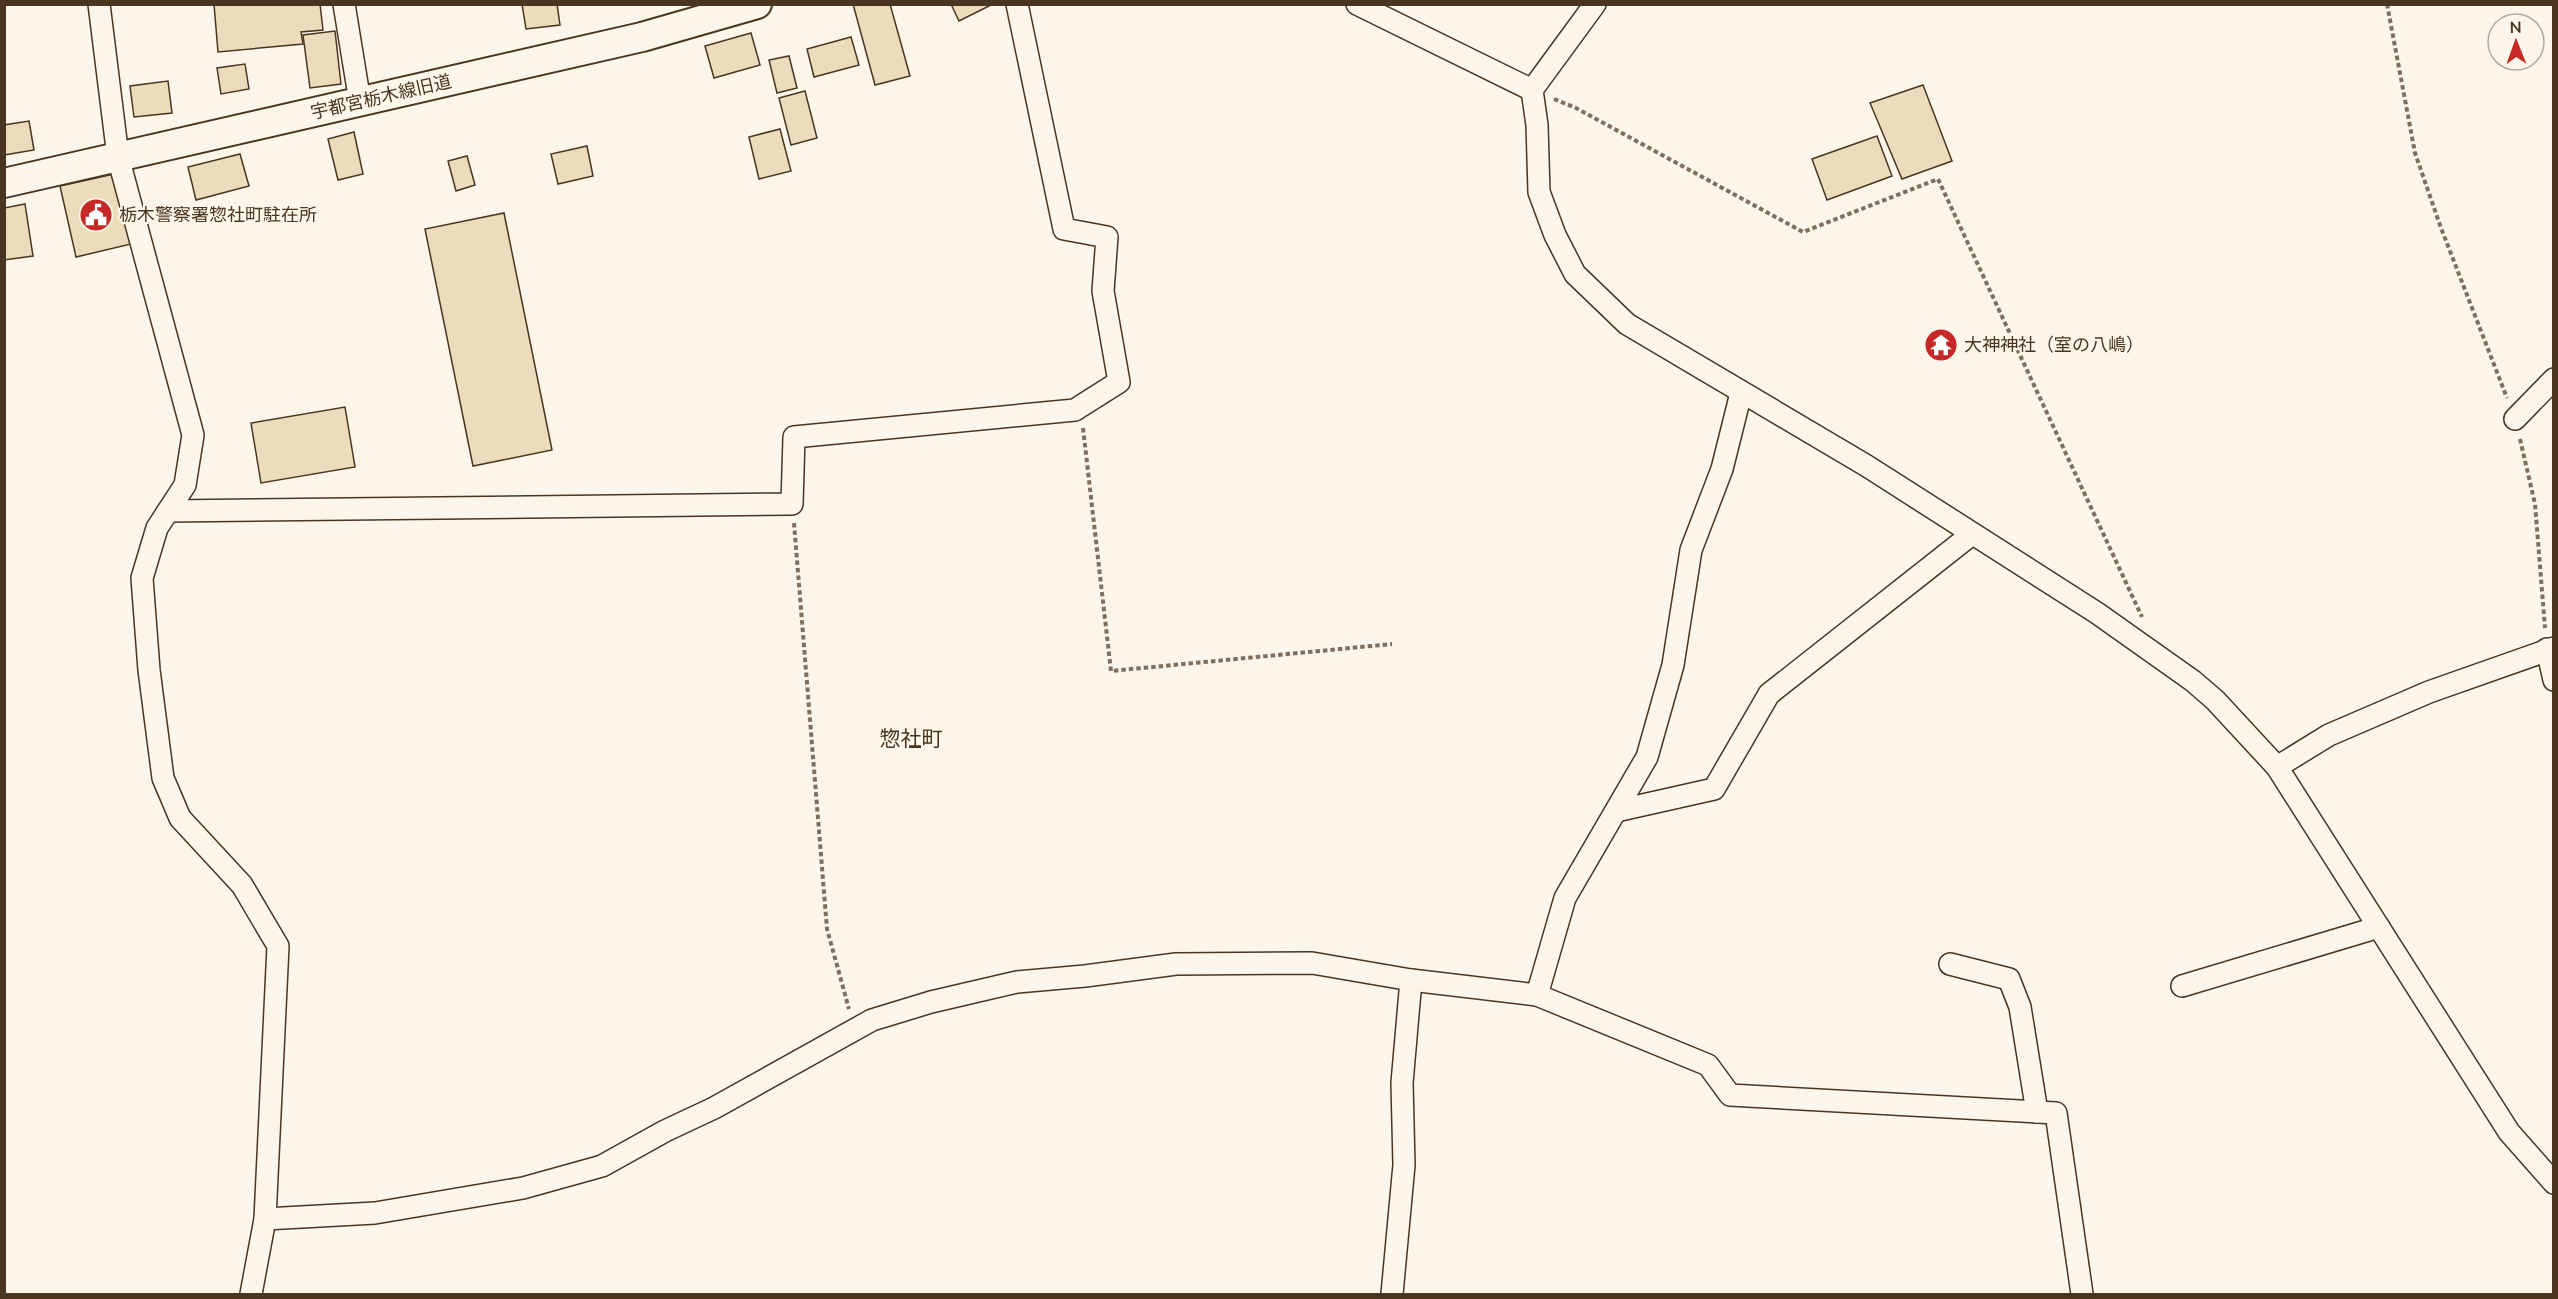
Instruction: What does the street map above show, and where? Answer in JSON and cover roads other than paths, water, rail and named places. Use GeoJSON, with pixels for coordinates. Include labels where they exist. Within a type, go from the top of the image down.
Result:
{"type":"FeatureCollection","features":[{"type":"Feature","properties":{"kind":"street"},"geometry":{"type":"LineString","coordinates":[[99,4],[118,157],[193,435],[185,485],[157,528],[142,578],[149,670],[163,778],[180,818],[242,885],[278,946],[265,1219],[251,1294]]}},
{"type":"Feature","properties":{"kind":"street"},"geometry":{"type":"LineString","coordinates":[[344,4],[360,102]]}},
{"type":"Feature","properties":{"kind":"street","name":"宇都宮栃木線旧道"},"geometry":{"type":"LineString","coordinates":[[4,183],[642,37],[757,4]]}},
{"type":"Feature","properties":{"kind":"street"},"geometry":{"type":"LineString","coordinates":[[168,511],[792,504],[794,437],[1075,410],[1119,382],[1103,291],[1107,237],[1064,229],[1017,4]]}},
{"type":"Feature","properties":{"kind":"street"},"geometry":{"type":"LineString","coordinates":[[1357,4],[1532,90]]}},
{"type":"Feature","properties":{"kind":"street"},"geometry":{"type":"LineString","coordinates":[[1595,4],[1532,90],[1537,125],[1539,192],[1555,235],[1575,274],[1627,324],[1867,466],[2097,613],[2215,700],[2277,767],[2509,1132],[2553,1183]]}},
{"type":"Feature","properties":{"kind":"street"},"geometry":{"type":"LineString","coordinates":[[2516,419],[2553,379]]}},
{"type":"Feature","properties":{"kind":"street"},"geometry":{"type":"LineString","coordinates":[[1537,995],[1565,898],[1647,757],[1673,665],[1691,550],[1722,469],[1741,393]]}},
{"type":"Feature","properties":{"kind":"street"},"geometry":{"type":"LineString","coordinates":[[1616,811],[1714,789],[1769,694],[1972,534]]}},
{"type":"Feature","properties":{"kind":"street"},"geometry":{"type":"LineString","coordinates":[[2277,767],[2329,735],[2429,692],[2550,649],[2553,680]]}},
{"type":"Feature","properties":{"kind":"street"},"geometry":{"type":"LineString","coordinates":[[2182,986],[2379,927]]}},
{"type":"Feature","properties":{"kind":"street"},"geometry":{"type":"LineString","coordinates":[[265,1219],[375,1213],[523,1188],[602,1166],[872,1020],[931,1002],[1017,982],[1176,964],[1312,963],[1411,980],[1537,995],[1708,1065],[1730,1095],[2056,1113],[2082,1294]]}},
{"type":"Feature","properties":{"kind":"street"},"geometry":{"type":"LineString","coordinates":[[1950,964],[2009,979],[2020,1007],[2037,1112]]}},
{"type":"Feature","properties":{"kind":"street"},"geometry":{"type":"LineString","coordinates":[[1392,1294],[1404,1165],[1402,1083],[1411,980]]}},
{"type":"Feature","properties":{"kind":"place","name":"栃木警察署惣社町駐在所"},"geometry":{"type":"Point","coordinates":[96,215]}},
{"type":"Feature","properties":{"kind":"place","name":"大神神社（室の八嶋）"},"geometry":{"type":"Point","coordinates":[1941,345]}},
{"type":"Feature","properties":{"kind":"district","name":"惣社町"},"geometry":{"type":"Point","coordinates":[911,739]}}]}
